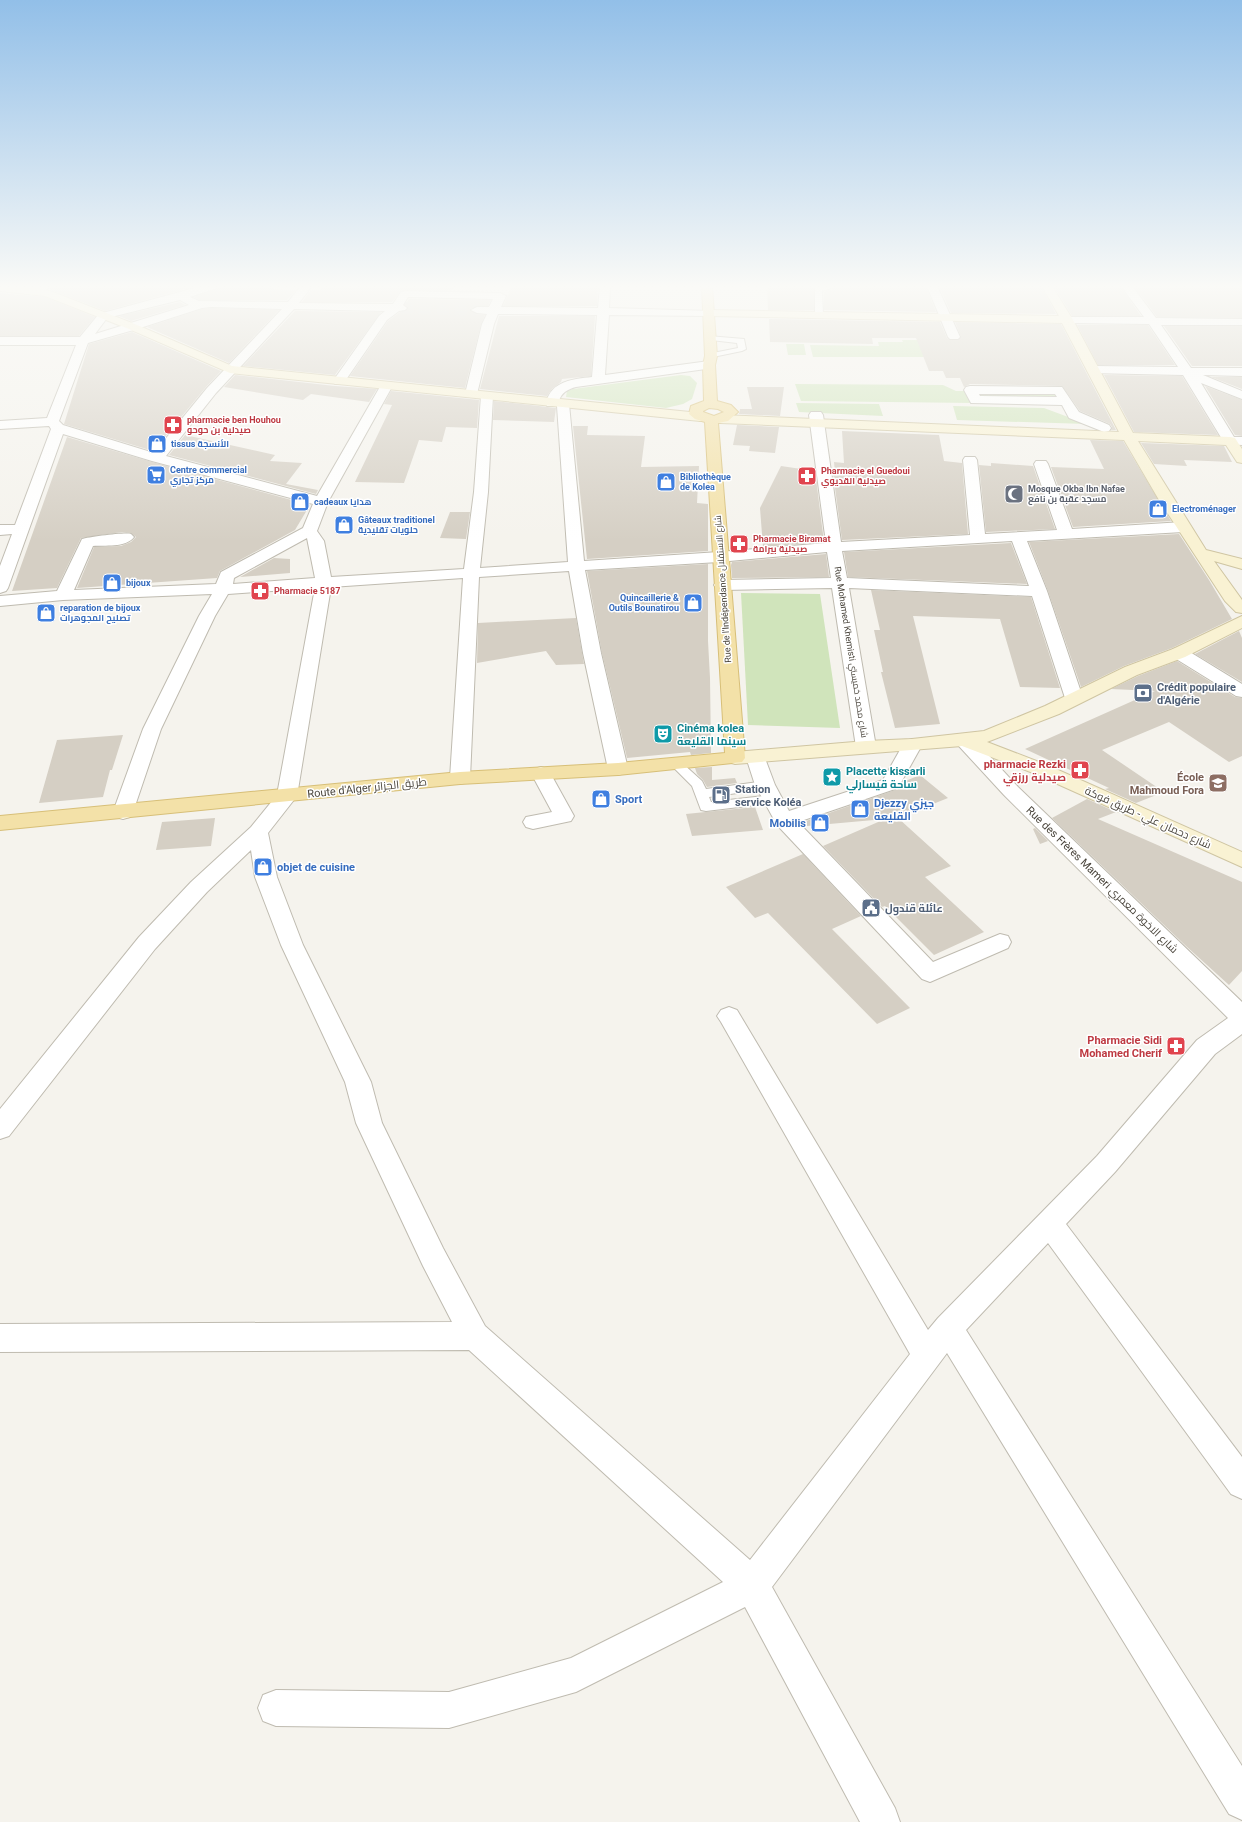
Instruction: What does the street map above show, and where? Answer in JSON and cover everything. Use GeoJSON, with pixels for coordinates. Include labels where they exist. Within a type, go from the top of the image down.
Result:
{"type":"FeatureCollection","features":[{"type":"Feature","properties":{"kind":"main road"},"geometry":{"type":"LineString","coordinates":[[248,371],[557,404],[816,420],[1127,433],[1236,441],[1242,459]]}},
{"type":"Feature","properties":{"kind":"main road","name":"Rue de l'Indépendance شارع الاستقلال"},"geometry":{"type":"LineString","coordinates":[[711,371],[714,414],[719,557],[735,758]]}},
{"type":"Feature","properties":{"kind":"main road"},"geometry":{"type":"LineString","coordinates":[[1094,371],[1127,433],[1183,527],[1233,601],[1242,608]]}},
{"type":"Feature","properties":{"kind":"main road"},"geometry":{"type":"LineString","coordinates":[[816,420],[1104,428],[1127,433]]}},
{"type":"Feature","properties":{"kind":"main road"},"geometry":{"type":"LineString","coordinates":[[1200,553],[1242,564]]}},
{"type":"Feature","properties":{"kind":"main road"},"geometry":{"type":"LineString","coordinates":[[735,758],[866,747],[912,745],[988,736],[1011,728],[1052,710],[1131,671],[1179,653],[1242,621]]}},
{"type":"Feature","properties":{"kind":"main road","name":"شارع دحمان علي - طريق فوكة"},"geometry":{"type":"LineString","coordinates":[[964,740],[1040,769],[1242,860]]}},
{"type":"Feature","properties":{"kind":"main road","name":"Route d'Alger طريق الجزائر"},"geometry":{"type":"LineString","coordinates":[[0,823],[460,778],[677,765],[735,758]]}},
{"type":"Feature","properties":{"kind":"street"},"geometry":{"type":"LineString","coordinates":[[0,588],[22,529],[73,371]]}},
{"type":"Feature","properties":{"kind":"street"},"geometry":{"type":"LineString","coordinates":[[157,458],[190,413],[228,371]]}},
{"type":"Feature","properties":{"kind":"street"},"geometry":{"type":"LineString","coordinates":[[339,381],[346,371]]}},
{"type":"Feature","properties":{"kind":"street"},"geometry":{"type":"LineString","coordinates":[[471,394],[477,371]]}},
{"type":"Feature","properties":{"kind":"street"},"geometry":{"type":"LineString","coordinates":[[598,380],[599,371]]}},
{"type":"Feature","properties":{"kind":"street"},"geometry":{"type":"LineString","coordinates":[[618,769],[592,653],[576,566],[570,475],[556,394],[560,388],[567,385],[648,371]]}},
{"type":"Feature","properties":{"kind":"street"},"geometry":{"type":"LineString","coordinates":[[1118,371],[1190,374],[1242,372]]}},
{"type":"Feature","properties":{"kind":"street"},"geometry":{"type":"LineString","coordinates":[[1188,371],[1236,441]]}},
{"type":"Feature","properties":{"kind":"street"},"geometry":{"type":"LineString","coordinates":[[1190,374],[1242,395]]}},
{"type":"Feature","properties":{"kind":"street"},"geometry":{"type":"LineString","coordinates":[[123,812],[152,729],[207,616],[223,589],[227,575],[309,531],[321,502],[387,385]]}},
{"type":"Feature","properties":{"kind":"street"},"geometry":{"type":"LineString","coordinates":[[1065,401],[976,400],[970,390],[1058,390],[1074,415],[1104,428]]}},
{"type":"Feature","properties":{"kind":"street"},"geometry":{"type":"LineString","coordinates":[[460,778],[471,573],[482,492],[487,396]]}},
{"type":"Feature","properties":{"kind":"street","name":"Rue Mohamed Khemisti شارع محمد خميستي"},"geometry":{"type":"LineString","coordinates":[[816,420],[834,547],[841,583],[866,747]]}},
{"type":"Feature","properties":{"kind":"street"},"geometry":{"type":"LineString","coordinates":[[0,425],[55,425],[157,458],[321,502]]}},
{"type":"Feature","properties":{"kind":"street"},"geometry":{"type":"LineString","coordinates":[[970,460],[978,538]]}},
{"type":"Feature","properties":{"kind":"street"},"geometry":{"type":"LineString","coordinates":[[1041,464],[1066,533]]}},
{"type":"Feature","properties":{"kind":"street"},"geometry":{"type":"LineString","coordinates":[[0,601],[63,595],[223,589],[719,557],[834,547],[1183,527]]}},
{"type":"Feature","properties":{"kind":"street"},"geometry":{"type":"LineString","coordinates":[[0,530],[22,529]]}},
{"type":"Feature","properties":{"kind":"street"},"geometry":{"type":"LineString","coordinates":[[0,1128],[147,943],[199,886],[258,832],[287,796],[324,582],[316,541],[309,531]]}},
{"type":"Feature","properties":{"kind":"street"},"geometry":{"type":"LineString","coordinates":[[1018,536],[1039,591],[1074,698]]}},
{"type":"Feature","properties":{"kind":"street"},"geometry":{"type":"LineString","coordinates":[[63,595],[88,542],[117,540],[126,537]]}},
{"type":"Feature","properties":{"kind":"street"},"geometry":{"type":"LineString","coordinates":[[722,585],[841,583],[1039,591]]}},
{"type":"Feature","properties":{"kind":"street"},"geometry":{"type":"LineString","coordinates":[[1179,653],[1242,692]]}},
{"type":"Feature","properties":{"kind":"street","name":"Rue des Frères Mameri شارع الاخوة معمري"},"geometry":{"type":"LineString","coordinates":[[964,740],[1011,791],[1242,1018]]}},
{"type":"Feature","properties":{"kind":"street"},"geometry":{"type":"LineString","coordinates":[[784,820],[891,784],[912,745]]}},
{"type":"Feature","properties":{"kind":"street"},"geometry":{"type":"LineString","coordinates":[[756,757],[769,792],[784,820],[930,973],[1000,942]]}},
{"type":"Feature","properties":{"kind":"street"},"geometry":{"type":"LineString","coordinates":[[533,822],[564,816],[541,773]]}},
{"type":"Feature","properties":{"kind":"street"},"geometry":{"type":"LineString","coordinates":[[258,832],[266,876],[292,944],[355,1076],[369,1123],[433,1257],[475,1336],[752,1585],[881,1822]]}},
{"type":"Feature","properties":{"kind":"street"},"geometry":{"type":"LineString","coordinates":[[729,1016],[927,1356]]}},
{"type":"Feature","properties":{"kind":"street"},"geometry":{"type":"LineString","coordinates":[[276,1708],[449,1710],[576,1674],[752,1585],[948,1328],[1106,1164],[1206,1047],[1242,1021]]}},
{"type":"Feature","properties":{"kind":"street"},"geometry":{"type":"LineString","coordinates":[[1049,1222],[1242,1483]]}},
{"type":"Feature","properties":{"kind":"street"},"geometry":{"type":"LineString","coordinates":[[948,1328],[1242,1801]]}},
{"type":"Feature","properties":{"kind":"street"},"geometry":{"type":"LineString","coordinates":[[0,1338],[475,1336]]}},
{"type":"Feature","properties":{"kind":"lane"},"geometry":{"type":"LineString","coordinates":[[677,765],[698,784],[706,807],[769,792]]}},
{"type":"Feature","properties":{"kind":"green space"},"geometry":{"type":"Polygon","coordinates":[[[681,375],[690,376],[697,383],[692,399],[683,404],[666,408],[566,397],[567,391],[573,389],[681,375]]]}},
{"type":"Feature","properties":{"kind":"green space"},"geometry":{"type":"Polygon","coordinates":[[[795,384],[943,385],[956,391],[1053,391],[1063,404],[801,401],[795,384]]]}},
{"type":"Feature","properties":{"kind":"green space"},"geometry":{"type":"Polygon","coordinates":[[[796,403],[879,404],[883,416],[799,412],[796,403]]]}},
{"type":"Feature","properties":{"kind":"green space"},"geometry":{"type":"Polygon","coordinates":[[[953,406],[1044,408],[1087,424],[957,420],[953,406]]]}},
{"type":"Feature","properties":{"kind":"green space"},"geometry":{"type":"Polygon","coordinates":[[[741,593],[820,594],[840,728],[748,725],[741,593]]]}},
{"type":"Feature","properties":{"kind":"building"},"geometry":{"type":"Polygon","coordinates":[[[81,371],[221,371],[153,451],[64,424],[81,371]]]}},
{"type":"Feature","properties":{"kind":"building"},"geometry":{"type":"Polygon","coordinates":[[[294,371],[338,371],[335,375],[294,371]]]}},
{"type":"Feature","properties":{"kind":"building"},"geometry":{"type":"Polygon","coordinates":[[[353,371],[469,371],[465,388],[350,376],[353,371]]]}},
{"type":"Feature","properties":{"kind":"building"},"geometry":{"type":"Polygon","coordinates":[[[485,371],[591,371],[591,376],[562,379],[561,382],[552,389],[547,396],[480,389],[485,371]]]}},
{"type":"Feature","properties":{"kind":"building"},"geometry":{"type":"Polygon","coordinates":[[[943,371],[1085,371],[1116,430],[1111,430],[1112,427],[1110,424],[1080,411],[1062,386],[970,384],[964,387],[960,378],[946,378],[943,371]]]}},
{"type":"Feature","properties":{"kind":"building"},"geometry":{"type":"Polygon","coordinates":[[[235,375],[377,389],[369,402],[311,394],[303,400],[224,387],[235,375]]]}},
{"type":"Feature","properties":{"kind":"building"},"geometry":{"type":"Polygon","coordinates":[[[1104,375],[1182,376],[1218,435],[1134,432],[1104,375]]]}},
{"type":"Feature","properties":{"kind":"building"},"geometry":{"type":"Polygon","coordinates":[[[1211,377],[1242,377],[1242,389],[1211,377]]]}},
{"type":"Feature","properties":{"kind":"building"},"geometry":{"type":"Polygon","coordinates":[[[1205,386],[1242,400],[1242,436],[1235,435],[1205,386]]]}},
{"type":"Feature","properties":{"kind":"building"},"geometry":{"type":"Polygon","coordinates":[[[747,387],[784,387],[780,416],[739,414],[740,409],[752,409],[747,387]]]}},
{"type":"Feature","properties":{"kind":"building"},"geometry":{"type":"Polygon","coordinates":[[[391,391],[479,400],[477,428],[446,427],[442,442],[419,440],[404,483],[355,482],[392,405],[384,404],[391,391]]]}},
{"type":"Feature","properties":{"kind":"building"},"geometry":{"type":"Polygon","coordinates":[[[494,401],[556,408],[554,422],[493,420],[494,401]]]}},
{"type":"Feature","properties":{"kind":"building"},"geometry":{"type":"Polygon","coordinates":[[[737,425],[779,427],[775,453],[749,451],[750,446],[733,445],[737,425]]]}},
{"type":"Feature","properties":{"kind":"building"},"geometry":{"type":"Polygon","coordinates":[[[573,426],[588,426],[587,435],[645,436],[641,467],[699,466],[697,503],[708,504],[708,551],[587,559],[573,426]]]}},
{"type":"Feature","properties":{"kind":"building"},"geometry":{"type":"Polygon","coordinates":[[[842,431],[939,435],[944,461],[962,463],[968,534],[842,540],[833,473],[835,473],[834,462],[844,463],[842,431]]]}},
{"type":"Feature","properties":{"kind":"building"},"geometry":{"type":"Polygon","coordinates":[[[185,435],[275,455],[270,461],[302,463],[286,484],[318,490],[316,494],[169,455],[185,435]]]}},
{"type":"Feature","properties":{"kind":"building"},"geometry":{"type":"Polygon","coordinates":[[[67,437],[310,505],[295,530],[220,571],[217,578],[77,588],[94,547],[121,546],[131,542],[136,537],[131,533],[122,532],[81,538],[57,588],[12,591],[67,437]]]}},
{"type":"Feature","properties":{"kind":"building"},"geometry":{"type":"Polygon","coordinates":[[[1090,440],[1123,441],[1171,521],[1073,527],[1051,467],[1104,469],[1090,440]]]}},
{"type":"Feature","properties":{"kind":"building"},"geometry":{"type":"Polygon","coordinates":[[[1141,443],[1224,446],[1232,462],[1184,460],[1187,466],[1154,464],[1141,443]]]}},
{"type":"Feature","properties":{"kind":"building"},"geometry":{"type":"Polygon","coordinates":[[[991,463],[1033,466],[1055,529],[986,532],[979,465],[991,466],[991,463]]]}},
{"type":"Feature","properties":{"kind":"building"},"geometry":{"type":"Polygon","coordinates":[[[781,466],[815,471],[824,542],[763,547],[760,508],[781,466]]]}},
{"type":"Feature","properties":{"kind":"building"},"geometry":{"type":"Polygon","coordinates":[[[450,512],[470,512],[466,539],[440,538],[450,512]]]}},
{"type":"Feature","properties":{"kind":"building"},"geometry":{"type":"Polygon","coordinates":[[[1179,534],[1232,619],[1172,648],[1124,666],[1081,687],[1048,591],[1029,542],[1179,534]]]}},
{"type":"Feature","properties":{"kind":"building"},"geometry":{"type":"Polygon","coordinates":[[[1011,543],[1027,584],[848,577],[844,552],[1011,543]]]}},
{"type":"Feature","properties":{"kind":"building"},"geometry":{"type":"Polygon","coordinates":[[[826,554],[829,577],[732,578],[732,562],[826,554]]]}},
{"type":"Feature","properties":{"kind":"building"},"geometry":{"type":"Polygon","coordinates":[[[274,558],[290,559],[290,573],[240,577],[274,558]]]}},
{"type":"Feature","properties":{"kind":"building"},"geometry":{"type":"Polygon","coordinates":[[[708,564],[708,641],[711,753],[691,755],[690,752],[627,758],[602,653],[587,571],[708,564]]]}},
{"type":"Feature","properties":{"kind":"building"},"geometry":{"type":"Polygon","coordinates":[[[871,590],[1031,597],[1060,688],[1020,687],[1000,619],[913,616],[940,724],[895,728],[881,672],[883,672],[874,630],[880,630],[871,590]]]}},
{"type":"Feature","properties":{"kind":"building"},"geometry":{"type":"Polygon","coordinates":[[[576,618],[584,664],[556,665],[546,651],[477,663],[478,623],[576,618]]]}},
{"type":"Feature","properties":{"kind":"building"},"geometry":{"type":"Polygon","coordinates":[[[1239,631],[1242,638],[1242,682],[1195,654],[1239,631]]]}},
{"type":"Feature","properties":{"kind":"building"},"geometry":{"type":"Polygon","coordinates":[[[1177,661],[1235,697],[1242,698],[1242,756],[1229,762],[1169,722],[1102,750],[1164,792],[1136,803],[1105,789],[1109,788],[1025,749],[1155,691],[1111,689],[1138,676],[1177,661]]]}},
{"type":"Feature","properties":{"kind":"building"},"geometry":{"type":"Polygon","coordinates":[[[123,735],[112,770],[110,770],[103,797],[39,803],[57,740],[123,735]]]}},
{"type":"Feature","properties":{"kind":"building"},"geometry":{"type":"Polygon","coordinates":[[[712,767],[712,780],[735,778],[737,783],[707,787],[697,774],[695,768],[712,767]]]}},
{"type":"Feature","properties":{"kind":"building"},"geometry":{"type":"Polygon","coordinates":[[[920,775],[948,798],[898,818],[951,866],[925,877],[984,932],[934,955],[885,906],[882,907],[823,846],[885,819],[807,826],[806,821],[898,789],[903,782],[920,775]]]}},
{"type":"Feature","properties":{"kind":"building"},"geometry":{"type":"Polygon","coordinates":[[[1087,799],[1116,812],[1098,819],[1242,882],[1242,971],[1229,985],[1052,818],[1087,799]]]}},
{"type":"Feature","properties":{"kind":"building"},"geometry":{"type":"Polygon","coordinates":[[[755,807],[763,830],[692,836],[686,814],[755,807]]]}},
{"type":"Feature","properties":{"kind":"building"},"geometry":{"type":"Polygon","coordinates":[[[215,818],[211,846],[156,850],[162,822],[215,818]]]}},
{"type":"Feature","properties":{"kind":"building"},"geometry":{"type":"Polygon","coordinates":[[[1035,828],[1048,841],[1040,844],[1033,829],[1035,828]]]}},
{"type":"Feature","properties":{"kind":"building"},"geometry":{"type":"Polygon","coordinates":[[[803,854],[861,916],[832,929],[910,1008],[877,1024],[768,913],[755,918],[726,887],[803,854]]]}},
{"type":"Feature","properties":{"kind":"place","name":"pharmacie ben Houhou صيدلية بن حوحو"},"geometry":{"type":"Point","coordinates":[173,425]}},
{"type":"Feature","properties":{"kind":"place","name":"tissus الأنسجة"},"geometry":{"type":"Point","coordinates":[157,444]}},
{"type":"Feature","properties":{"kind":"place","name":"Centre commercial مركز تجاري"},"geometry":{"type":"Point","coordinates":[156,475]}},
{"type":"Feature","properties":{"kind":"place","name":"Pharmacie el Guedoui صيدلية القديوي"},"geometry":{"type":"Point","coordinates":[807,476]}},
{"type":"Feature","properties":{"kind":"place","name":"Bibliothèque de Kolea"},"geometry":{"type":"Point","coordinates":[666,482]}},
{"type":"Feature","properties":{"kind":"place","name":"Mosque Okba Ibn Nafae مسجد عقبة بن نافع"},"geometry":{"type":"Point","coordinates":[1014,494]}},
{"type":"Feature","properties":{"kind":"place","name":"cadeaux هدايا"},"geometry":{"type":"Point","coordinates":[300,502]}},
{"type":"Feature","properties":{"kind":"place","name":"Electroménager"},"geometry":{"type":"Point","coordinates":[1158,509]}},
{"type":"Feature","properties":{"kind":"place","name":"Gâteaux traditionel حلويات تقليدية"},"geometry":{"type":"Point","coordinates":[344,525]}},
{"type":"Feature","properties":{"kind":"place","name":"Pharmacie Biramat صيدلية بيرامة"},"geometry":{"type":"Point","coordinates":[739,544]}},
{"type":"Feature","properties":{"kind":"place","name":"bijoux"},"geometry":{"type":"Point","coordinates":[112,583]}},
{"type":"Feature","properties":{"kind":"place","name":"Pharmacie 5187"},"geometry":{"type":"Point","coordinates":[260,591]}},
{"type":"Feature","properties":{"kind":"place","name":"Quincaillerie & Outils Bounatirou"},"geometry":{"type":"Point","coordinates":[693,603]}},
{"type":"Feature","properties":{"kind":"place","name":"reparation de bijoux تصليح المجوهرات"},"geometry":{"type":"Point","coordinates":[46,613]}},
{"type":"Feature","properties":{"kind":"place","name":"Crédit populaire d'Algérie"},"geometry":{"type":"Point","coordinates":[1143,693]}},
{"type":"Feature","properties":{"kind":"place","name":"Cinéma kolea سينما القليعة"},"geometry":{"type":"Point","coordinates":[663,734]}},
{"type":"Feature","properties":{"kind":"place","name":"pharmacie Rezki صيدلية ررزقي"},"geometry":{"type":"Point","coordinates":[1080,770]}},
{"type":"Feature","properties":{"kind":"place","name":"Placette kissarli ساحة قيسارلي"},"geometry":{"type":"Point","coordinates":[832,777]}},
{"type":"Feature","properties":{"kind":"place","name":"École Mahmoud Fora"},"geometry":{"type":"Point","coordinates":[1218,783]}},
{"type":"Feature","properties":{"kind":"place","name":"Station service Koléa"},"geometry":{"type":"Point","coordinates":[721,795]}},
{"type":"Feature","properties":{"kind":"place","name":"Sport"},"geometry":{"type":"Point","coordinates":[601,799]}},
{"type":"Feature","properties":{"kind":"place","name":"Djezzy جيزي القليعة"},"geometry":{"type":"Point","coordinates":[860,809]}},
{"type":"Feature","properties":{"kind":"place","name":"Mobilis"},"geometry":{"type":"Point","coordinates":[820,823]}},
{"type":"Feature","properties":{"kind":"place","name":"objet de cuisine"},"geometry":{"type":"Point","coordinates":[263,867]}},
{"type":"Feature","properties":{"kind":"place","name":"عائلة قندول"},"geometry":{"type":"Point","coordinates":[871,908]}},
{"type":"Feature","properties":{"kind":"place","name":"Pharmacie Sidi Mohamed Cherif"},"geometry":{"type":"Point","coordinates":[1176,1046]}}]}
